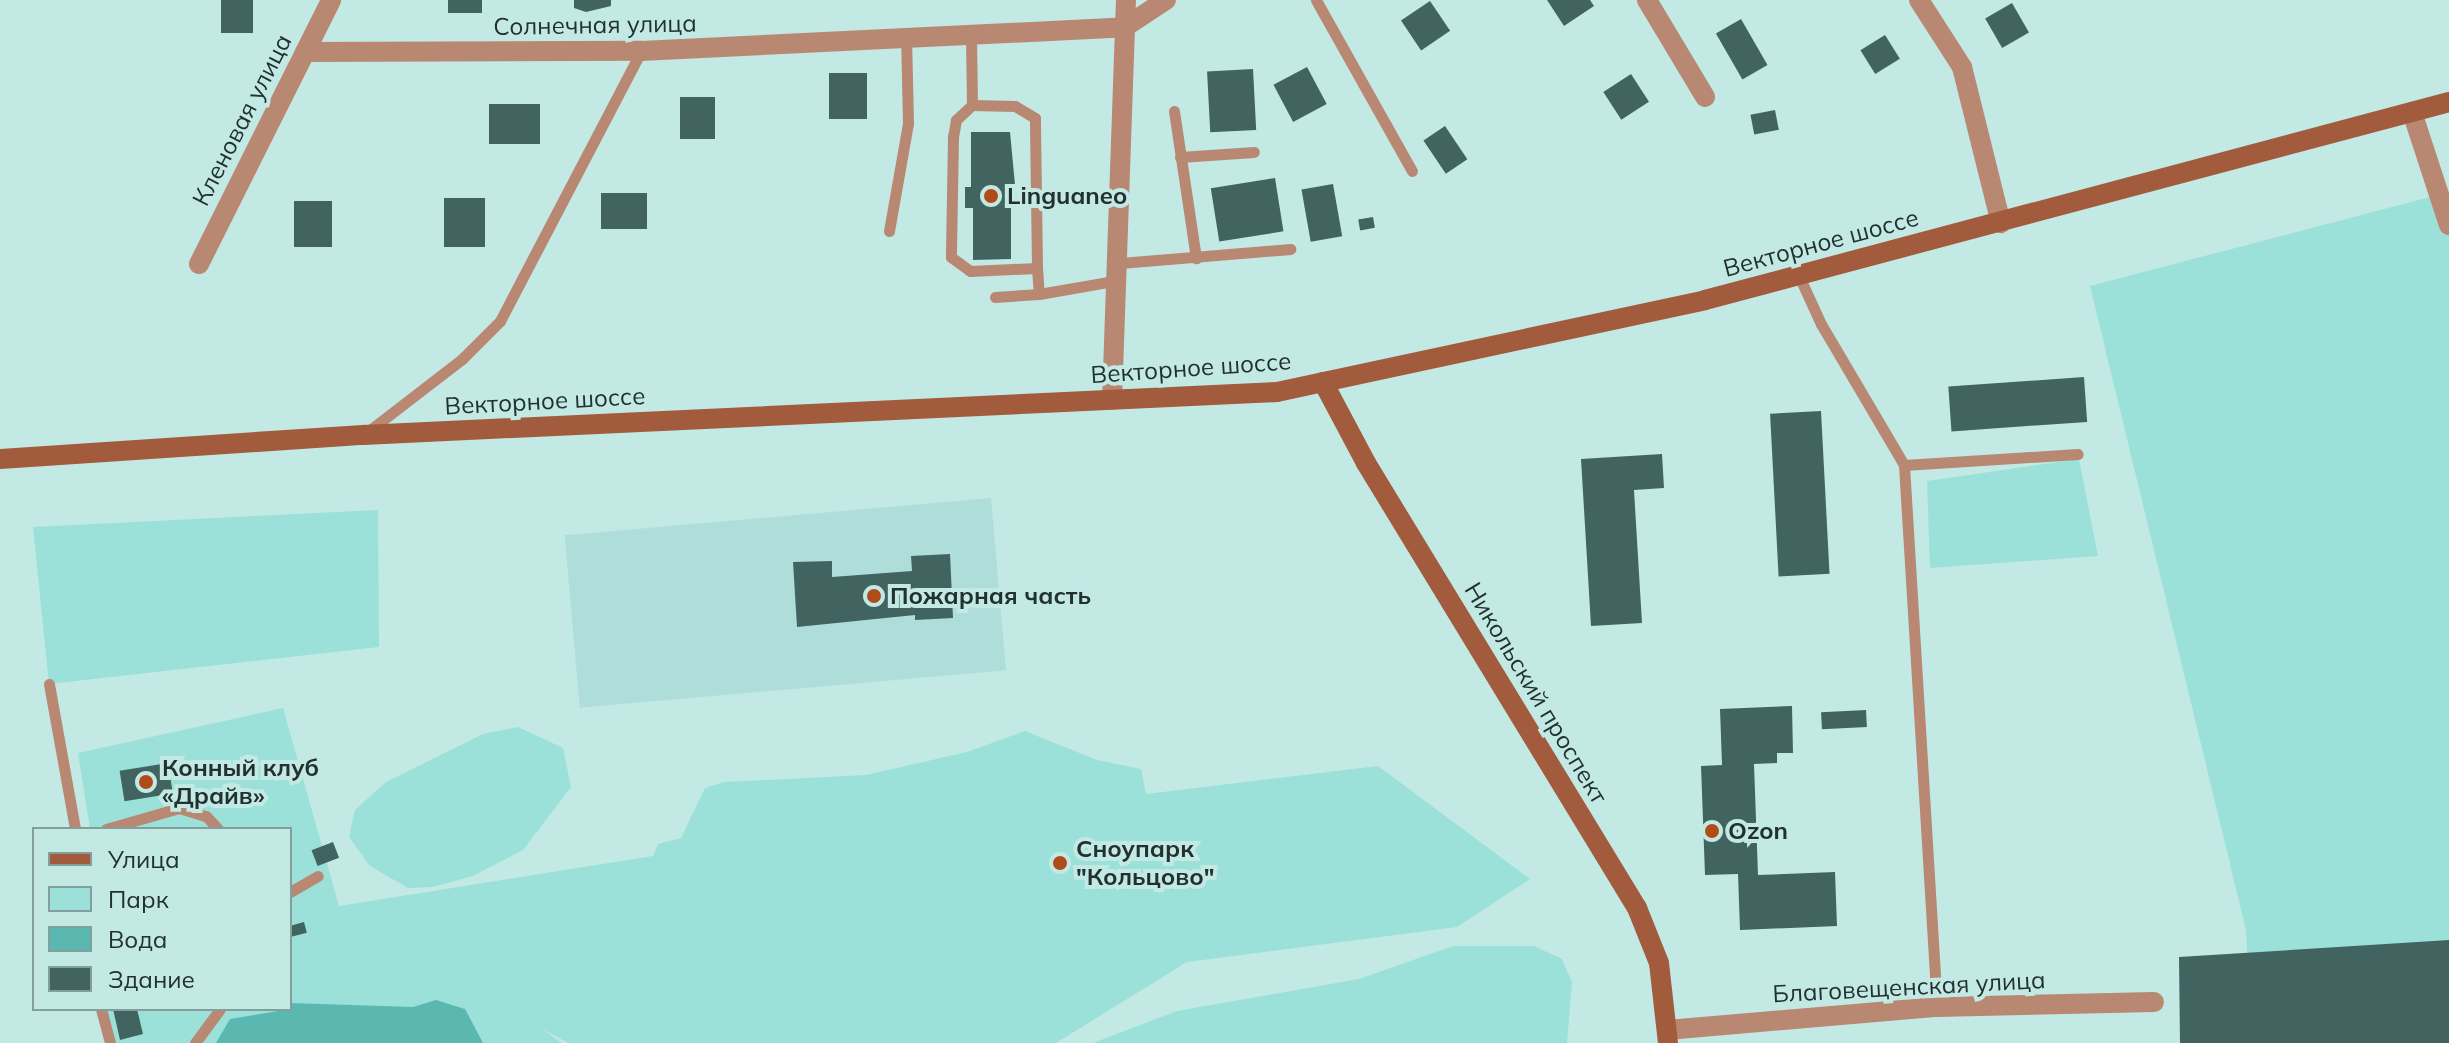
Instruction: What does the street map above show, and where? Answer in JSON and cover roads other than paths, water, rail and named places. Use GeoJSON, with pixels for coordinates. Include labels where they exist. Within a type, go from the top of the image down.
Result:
{"type":"FeatureCollection","features":[{"type":"Feature","properties":{"kind":"main road","name":"Векторное шоссе"},"geometry":{"type":"LineString","coordinates":[[0,459],[363,435],[1277,392],[1799,276],[2449,102]]}},
{"type":"Feature","properties":{"kind":"main road","name":"Никольский проспект"},"geometry":{"type":"LineString","coordinates":[[1323,382],[1366,463],[1637,908],[1659,963],[1668,1037]]}},
{"type":"Feature","properties":{"kind":"street","name":"Кленовая улица"},"geometry":{"type":"LineString","coordinates":[[199,264],[331,0]]}},
{"type":"Feature","properties":{"kind":"street"},"geometry":{"type":"LineString","coordinates":[[1112,400],[1119,272],[1126,0]]}},
{"type":"Feature","properties":{"kind":"street"},"geometry":{"type":"LineString","coordinates":[[1125,27],[1166,0]]}},
{"type":"Feature","properties":{"kind":"street"},"geometry":{"type":"LineString","coordinates":[[1647,0],[1705,97]]}},
{"type":"Feature","properties":{"kind":"street"},"geometry":{"type":"LineString","coordinates":[[1919,0],[1962,67],[2001,223]]}},
{"type":"Feature","properties":{"kind":"street","name":"Солнечная улица"},"geometry":{"type":"LineString","coordinates":[[305,52],[641,51],[1125,27]]}},
{"type":"Feature","properties":{"kind":"street"},"geometry":{"type":"LineString","coordinates":[[2412,112],[2449,225]]}},
{"type":"Feature","properties":{"kind":"street","name":"Благовещенская улица"},"geometry":{"type":"LineString","coordinates":[[1668,1037],[1937,1007],[2154,1002]]}},
{"type":"Feature","properties":{"kind":"lane"},"geometry":{"type":"LineString","coordinates":[[1316,0],[1412,171]]}},
{"type":"Feature","properties":{"kind":"lane"},"geometry":{"type":"LineString","coordinates":[[971,35],[972,105]]}},
{"type":"Feature","properties":{"kind":"lane"},"geometry":{"type":"LineString","coordinates":[[889,231],[908,123],[906,38]]}},
{"type":"Feature","properties":{"kind":"lane"},"geometry":{"type":"LineString","coordinates":[[363,435],[462,359],[500,321],[641,51]]}},
{"type":"Feature","properties":{"kind":"lane"},"geometry":{"type":"LineString","coordinates":[[1037,268],[970,271],[951,257],[953,137],[956,120],[972,105],[1015,106],[1035,118],[1039,294]]}},
{"type":"Feature","properties":{"kind":"lane"},"geometry":{"type":"LineString","coordinates":[[1174,111],[1196,258]]}},
{"type":"Feature","properties":{"kind":"lane"},"geometry":{"type":"LineString","coordinates":[[1180,157],[1254,152]]}},
{"type":"Feature","properties":{"kind":"lane"},"geometry":{"type":"LineString","coordinates":[[995,297],[1039,294],[1119,272],[1196,258],[1290,249]]}},
{"type":"Feature","properties":{"kind":"lane"},"geometry":{"type":"LineString","coordinates":[[1799,276],[1821,324],[1904,465],[1937,1007]]}},
{"type":"Feature","properties":{"kind":"lane"},"geometry":{"type":"LineString","coordinates":[[1904,465],[2078,454]]}},
{"type":"Feature","properties":{"kind":"lane"},"geometry":{"type":"LineString","coordinates":[[49,684],[75,827]]}},
{"type":"Feature","properties":{"kind":"lane"},"geometry":{"type":"LineString","coordinates":[[113,827],[179,808],[206,816],[216,827]]}},
{"type":"Feature","properties":{"kind":"lane"},"geometry":{"type":"LineString","coordinates":[[292,891],[318,876]]}},
{"type":"Feature","properties":{"kind":"lane"},"geometry":{"type":"LineString","coordinates":[[102,1011],[110,1043]]}},
{"type":"Feature","properties":{"kind":"lane"},"geometry":{"type":"LineString","coordinates":[[195,1043],[219,1011]]}},
{"type":"Feature","properties":{"kind":"water"},"geometry":{"type":"Polygon","coordinates":[[[436,1000],[465,1009],[483,1043],[216,1043],[230,1019],[292,1011],[292,1003],[413,1007],[436,1000]]]}},
{"type":"Feature","properties":{"kind":"place","name":"Linguaneo"},"geometry":{"type":"Point","coordinates":[991,196]}},
{"type":"Feature","properties":{"kind":"place","name":"Пожарная часть"},"geometry":{"type":"Point","coordinates":[874,596]}},
{"type":"Feature","properties":{"kind":"place","name":"Конный клуб «Драйв»"},"geometry":{"type":"Point","coordinates":[146,782]}},
{"type":"Feature","properties":{"kind":"place","name":"Ozon"},"geometry":{"type":"Point","coordinates":[1712,831]}},
{"type":"Feature","properties":{"kind":"place","name":"Сноупарк \"Кольцово\""},"geometry":{"type":"Point","coordinates":[1060,863]}}]}
